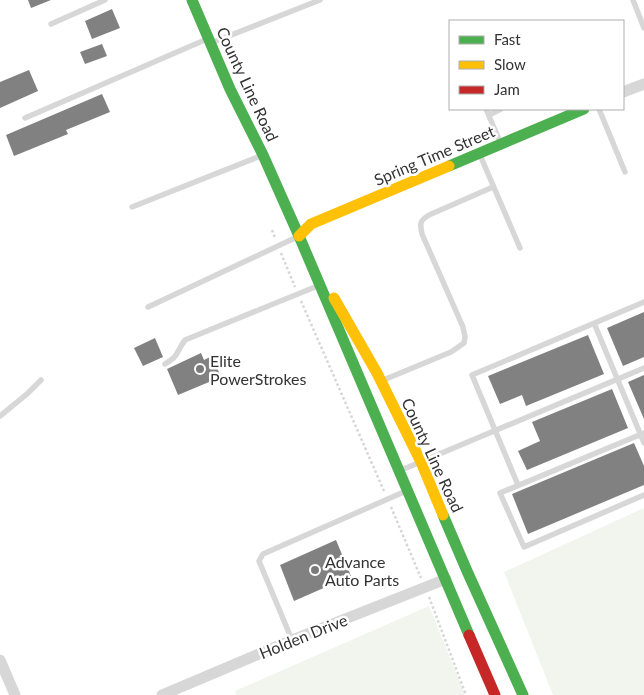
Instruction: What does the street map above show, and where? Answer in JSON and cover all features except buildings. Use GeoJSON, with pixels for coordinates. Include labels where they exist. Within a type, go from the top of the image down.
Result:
{"type":"FeatureCollection","features":[{"type":"Feature","properties":{"kind":"main road","name":"County Line Road"},"geometry":{"type":"LineString","coordinates":[[192,0],[230,89],[263,155],[299,236],[495,695]]}},
{"type":"Feature","properties":{"kind":"main road","name":"Spring Time Street"},"geometry":{"type":"LineString","coordinates":[[299,236],[311,224],[582,110]]}},
{"type":"Feature","properties":{"kind":"main road","name":"County Line Road"},"geometry":{"type":"LineString","coordinates":[[299,236],[380,381],[421,462],[467,571],[523,695]]}},
{"type":"Feature","properties":{"kind":"street"},"geometry":{"type":"LineString","coordinates":[[624,92],[644,84]]}},
{"type":"Feature","properties":{"kind":"street","name":"Holden Drive"},"geometry":{"type":"LineString","coordinates":[[162,695],[292,640],[446,579]]}},
{"type":"Feature","properties":{"kind":"street"},"geometry":{"type":"LineString","coordinates":[[0,660],[15,695]]}},
{"type":"Feature","properties":{"kind":"lane"},"geometry":{"type":"LineString","coordinates":[[51,24],[105,0]]}},
{"type":"Feature","properties":{"kind":"lane"},"geometry":{"type":"LineString","coordinates":[[25,118],[210,41],[320,0]]}},
{"type":"Feature","properties":{"kind":"lane"},"geometry":{"type":"LineString","coordinates":[[633,0],[644,28]]}},
{"type":"Feature","properties":{"kind":"lane"},"geometry":{"type":"LineString","coordinates":[[599,110],[626,172]]}},
{"type":"Feature","properties":{"kind":"lane"},"geometry":{"type":"LineString","coordinates":[[487,112],[501,144]]}},
{"type":"Feature","properties":{"kind":"lane"},"geometry":{"type":"LineString","coordinates":[[479,153],[520,248]]}},
{"type":"Feature","properties":{"kind":"lane"},"geometry":{"type":"LineString","coordinates":[[132,207],[263,155]]}},
{"type":"Feature","properties":{"kind":"lane"},"geometry":{"type":"LineString","coordinates":[[380,381],[451,352],[464,343],[463,327],[422,234],[420,225],[422,219],[428,215],[493,187]]}},
{"type":"Feature","properties":{"kind":"lane"},"geometry":{"type":"LineString","coordinates":[[148,307],[299,236]]}},
{"type":"Feature","properties":{"kind":"lane"},"geometry":{"type":"LineString","coordinates":[[165,364],[178,354],[180,346],[185,340],[320,285]]}},
{"type":"Feature","properties":{"kind":"lane"},"geometry":{"type":"LineString","coordinates":[[518,485],[472,375],[644,302]]}},
{"type":"Feature","properties":{"kind":"lane"},"geometry":{"type":"LineString","coordinates":[[594,323],[642,433],[644,443]]}},
{"type":"Feature","properties":{"kind":"lane"},"geometry":{"type":"LineString","coordinates":[[399,471],[644,368]]}},
{"type":"Feature","properties":{"kind":"lane"},"geometry":{"type":"LineString","coordinates":[[0,416],[41,380]]}},
{"type":"Feature","properties":{"kind":"lane"},"geometry":{"type":"LineString","coordinates":[[642,433],[500,492],[524,547],[644,495]]}},
{"type":"Feature","properties":{"kind":"lane"},"geometry":{"type":"LineString","coordinates":[[292,640],[259,561],[263,554],[408,491]]}},
{"type":"Feature","properties":{"kind":"path"},"geometry":{"type":"LineString","coordinates":[[272,230],[425,587],[466,695]]}},
{"type":"Feature","properties":{"kind":"shaded area"},"geometry":{"type":"Polygon","coordinates":[[[644,508],[644,695],[553,695],[504,572],[644,508]]]}},
{"type":"Feature","properties":{"kind":"shaded area"},"geometry":{"type":"Polygon","coordinates":[[[429,606],[465,695],[236,695],[235,691],[429,606]]]}},
{"type":"Feature","properties":{"kind":"traffic: fast"},"geometry":{"type":"LineString","coordinates":[[192,0],[230,89],[263,155],[299,236],[469,635]]}},
{"type":"Feature","properties":{"kind":"traffic: fast"},"geometry":{"type":"LineString","coordinates":[[449,166],[582,110]]}},
{"type":"Feature","properties":{"kind":"traffic: fast"},"geometry":{"type":"LineString","coordinates":[[443,515],[523,695]]}},
{"type":"Feature","properties":{"kind":"traffic: slow"},"geometry":{"type":"LineString","coordinates":[[299,236],[311,224],[449,166]]}},
{"type":"Feature","properties":{"kind":"traffic: slow"},"geometry":{"type":"LineString","coordinates":[[334,298],[377,373],[421,462],[443,515]]}},
{"type":"Feature","properties":{"kind":"traffic: jam"},"geometry":{"type":"LineString","coordinates":[[469,635],[495,695]]}},
{"type":"Feature","properties":{"kind":"place","name":"Elite PowerStrokes"},"geometry":{"type":"Point","coordinates":[200,369]}},
{"type":"Feature","properties":{"kind":"place","name":"Advance Auto Parts"},"geometry":{"type":"Point","coordinates":[315,570]}}]}
